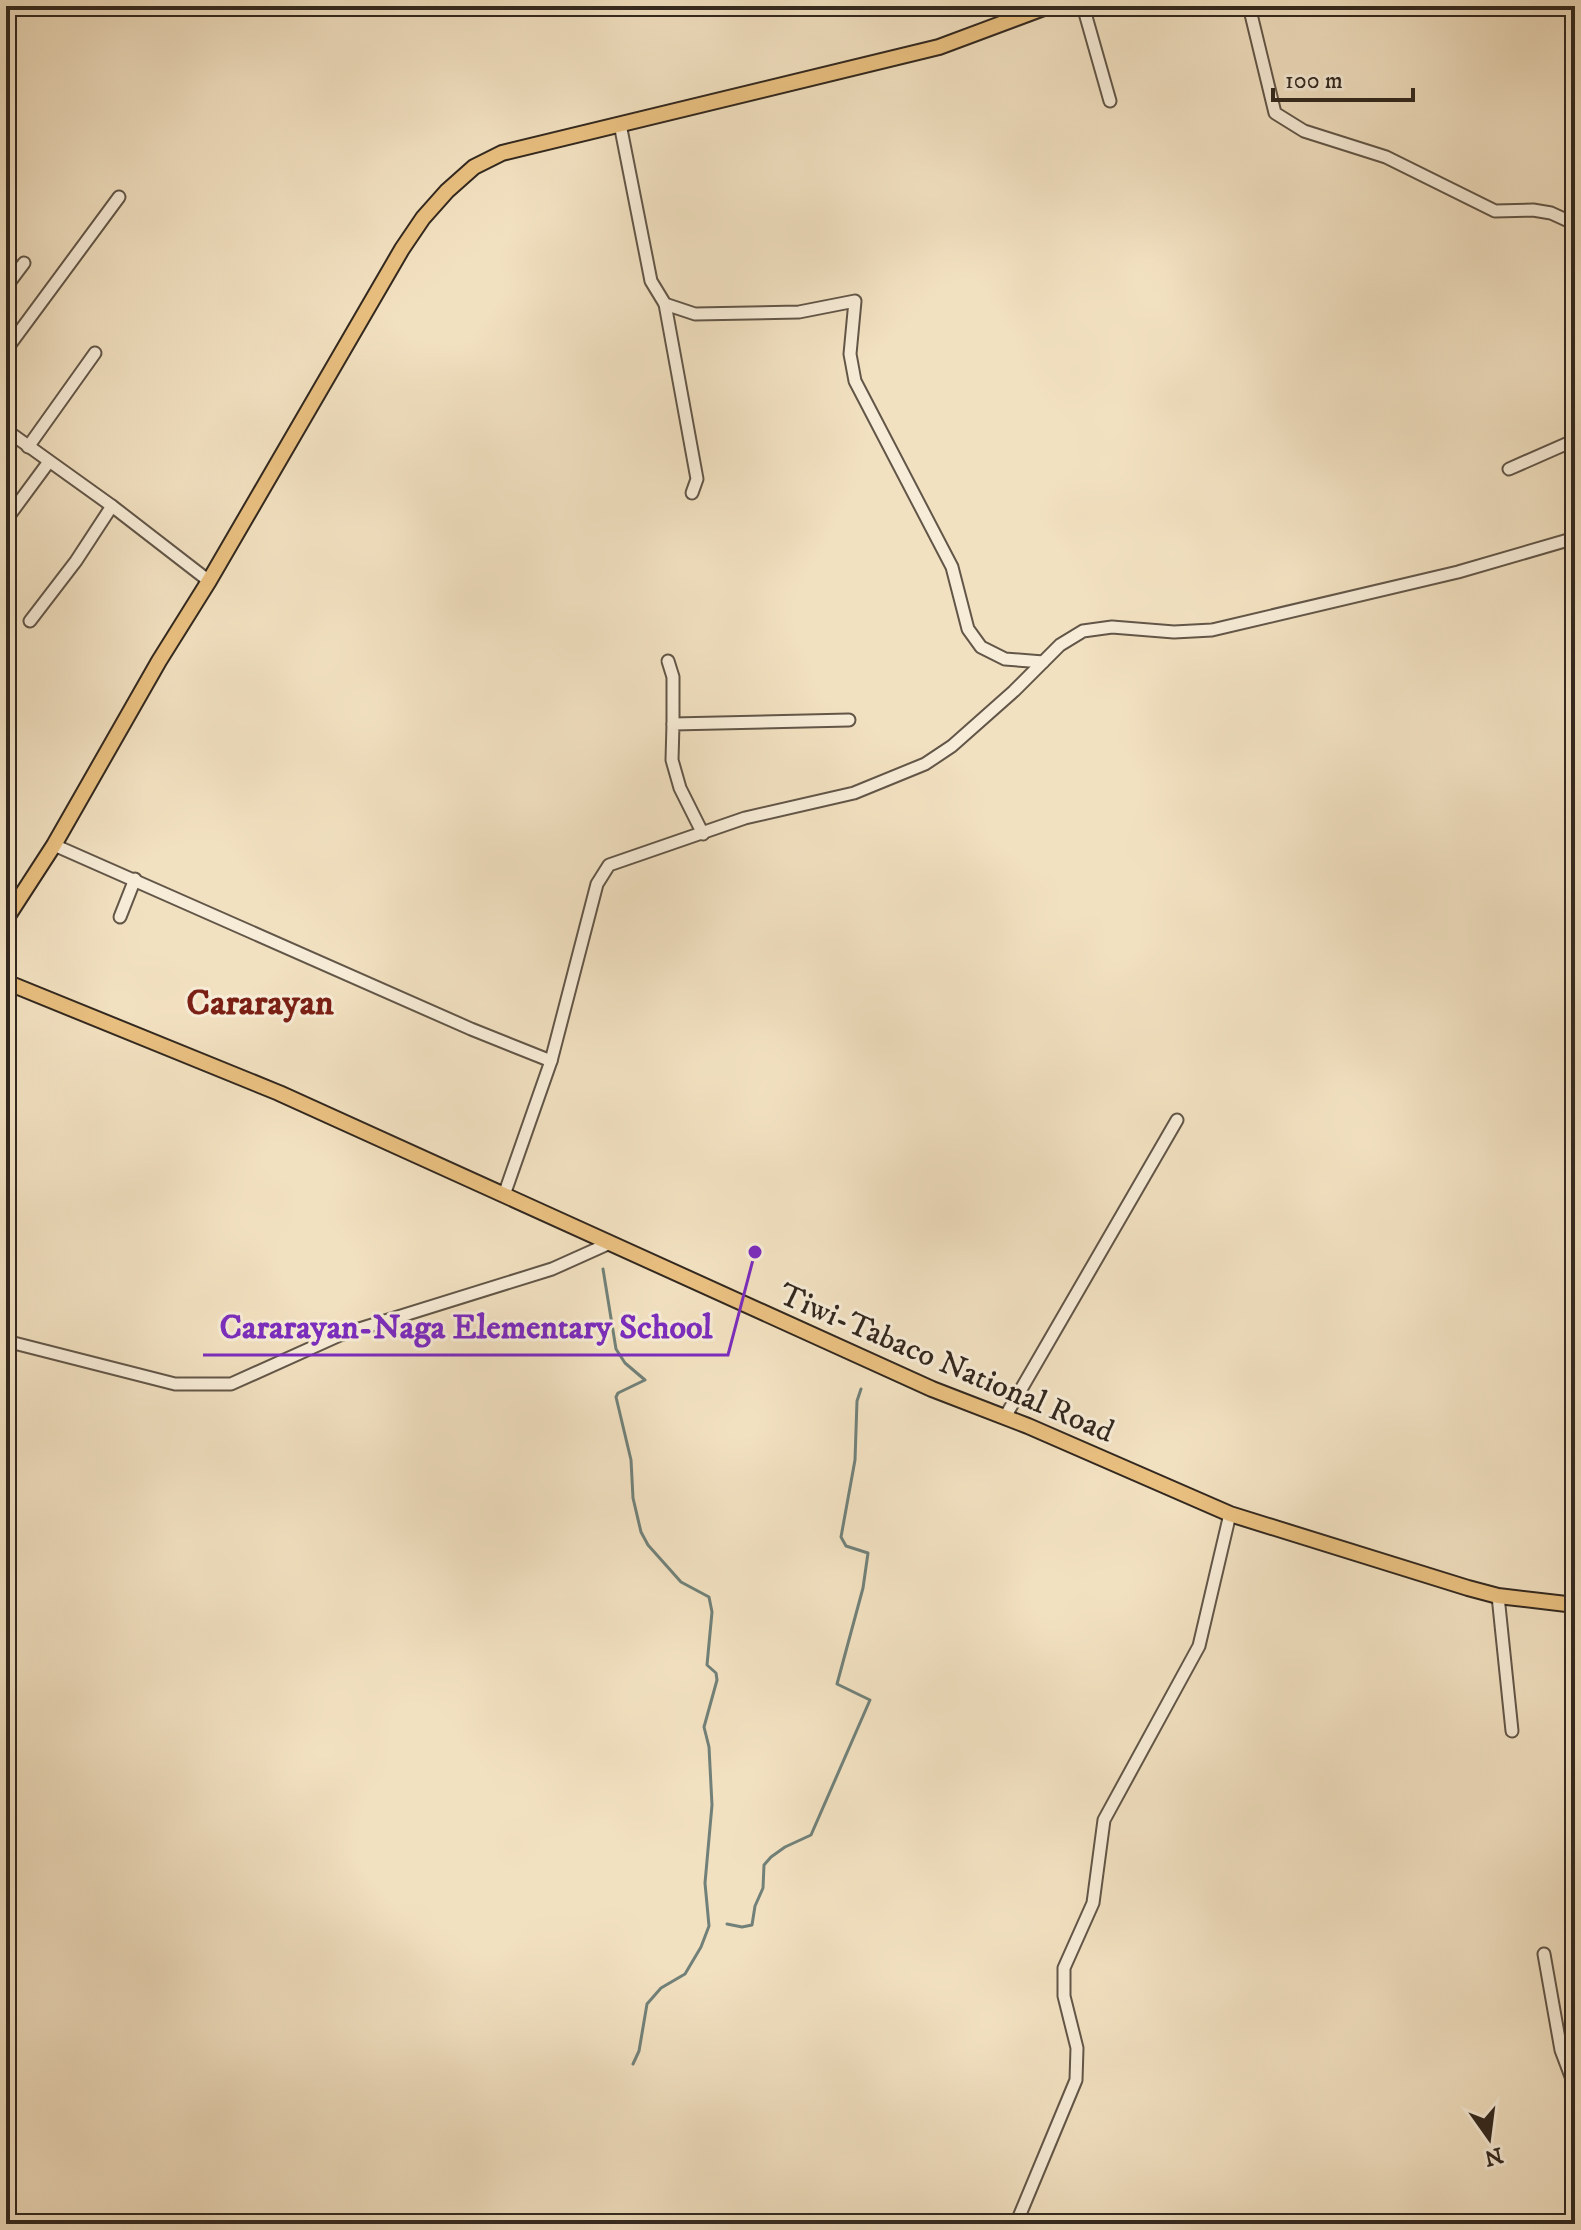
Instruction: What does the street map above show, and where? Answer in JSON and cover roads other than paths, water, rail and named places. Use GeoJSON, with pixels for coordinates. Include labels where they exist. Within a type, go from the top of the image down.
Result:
{"type":"FeatureCollection","features":[{"type":"Feature","properties":{"kind":"main road"},"geometry":{"type":"LineString","coordinates":[[6,919],[54,845],[402,249],[423,218],[474,167],[502,153],[939,47],[1049,6]]}},
{"type":"Feature","properties":{"kind":"main road","name":"Tiwi-Tabaco National Road"},"geometry":{"type":"LineString","coordinates":[[6,982],[264,1087],[932,1389],[1005,1417],[1230,1514],[1498,1596],[1575,1605]]}},
{"type":"Feature","properties":{"kind":"street"},"geometry":{"type":"LineString","coordinates":[[1083,6],[1110,101]]}},
{"type":"Feature","properties":{"kind":"street"},"geometry":{"type":"LineString","coordinates":[[1249,6],[1275,113],[1304,131],[1386,157],[1495,211],[1533,210],[1551,213],[1575,224]]}},
{"type":"Feature","properties":{"kind":"street"},"geometry":{"type":"LineString","coordinates":[[620,124],[651,281],[665,304],[697,479],[692,493]]}},
{"type":"Feature","properties":{"kind":"street"},"geometry":{"type":"LineString","coordinates":[[6,350],[119,197]]}},
{"type":"Feature","properties":{"kind":"street"},"geometry":{"type":"LineString","coordinates":[[6,287],[24,263]]}},
{"type":"Feature","properties":{"kind":"street"},"geometry":{"type":"LineString","coordinates":[[665,304],[695,314],[799,312],[855,301],[850,354],[855,381],[952,567],[968,629],[981,647],[1005,659],[1043,662]]}},
{"type":"Feature","properties":{"kind":"street"},"geometry":{"type":"LineString","coordinates":[[28,447],[95,353]]}},
{"type":"Feature","properties":{"kind":"street"},"geometry":{"type":"LineString","coordinates":[[6,430],[209,581]]}},
{"type":"Feature","properties":{"kind":"street"},"geometry":{"type":"LineString","coordinates":[[1509,469],[1575,440]]}},
{"type":"Feature","properties":{"kind":"street"},"geometry":{"type":"LineString","coordinates":[[6,520],[48,463]]}},
{"type":"Feature","properties":{"kind":"street"},"geometry":{"type":"LineString","coordinates":[[30,621],[76,561],[112,506]]}},
{"type":"Feature","properties":{"kind":"street"},"geometry":{"type":"LineString","coordinates":[[504,1195],[551,1061],[597,884],[609,865],[745,818],[854,793],[925,764],[952,746],[1060,645],[1083,631],[1112,627],[1174,632],[1212,630],[1458,572],[1575,538]]}},
{"type":"Feature","properties":{"kind":"street"},"geometry":{"type":"LineString","coordinates":[[668,661],[673,677],[672,760],[680,788],[703,834]]}},
{"type":"Feature","properties":{"kind":"street"},"geometry":{"type":"LineString","coordinates":[[673,724],[849,720]]}},
{"type":"Feature","properties":{"kind":"street"},"geometry":{"type":"LineString","coordinates":[[54,845],[471,1029],[551,1061]]}},
{"type":"Feature","properties":{"kind":"street"},"geometry":{"type":"LineString","coordinates":[[120,917],[135,879]]}},
{"type":"Feature","properties":{"kind":"street"},"geometry":{"type":"LineString","coordinates":[[1005,1417],[1177,1120]]}},
{"type":"Feature","properties":{"kind":"street"},"geometry":{"type":"LineString","coordinates":[[6,1341],[175,1384],[231,1384],[340,1335],[552,1269],[610,1243]]}},
{"type":"Feature","properties":{"kind":"street"},"geometry":{"type":"LineString","coordinates":[[1016,2224],[1076,2080],[1077,2048],[1064,1996],[1064,1968],[1093,1903],[1104,1820],[1199,1646],[1230,1514]]}},
{"type":"Feature","properties":{"kind":"street"},"geometry":{"type":"LineString","coordinates":[[1498,1596],[1512,1731]]}},
{"type":"Feature","properties":{"kind":"street"},"geometry":{"type":"LineString","coordinates":[[1544,1954],[1561,2050],[1575,2087]]}},
{"type":"Feature","properties":{"kind":"waterway"},"geometry":{"type":"LineString","coordinates":[[603,1269],[616,1349],[625,1363],[645,1380],[618,1393],[616,1397],[631,1460],[633,1498],[641,1532],[648,1545],[681,1582],[709,1597],[712,1612],[707,1665],[716,1673],[717,1680],[704,1727],[709,1747],[712,1805],[705,1883],[709,1926],[685,1974],[661,1988],[647,2004],[639,2051],[633,2064]]}},
{"type":"Feature","properties":{"kind":"waterway"},"geometry":{"type":"LineString","coordinates":[[727,1924],[752,1925],[755,1906],[763,1888],[764,1865],[785,1847],[811,1835],[870,1700],[837,1684],[863,1588],[868,1553],[846,1546],[841,1537],[855,1460],[857,1401],[861,1389]]}},
{"type":"Feature","properties":{"kind":"place","name":"Cararayan-Naga Elementary School"},"geometry":{"type":"Point","coordinates":[755,1252]}},
{"type":"Feature","properties":{"kind":"district","name":"Cararayan"},"geometry":{"type":"Point","coordinates":[260,1001]}}]}
